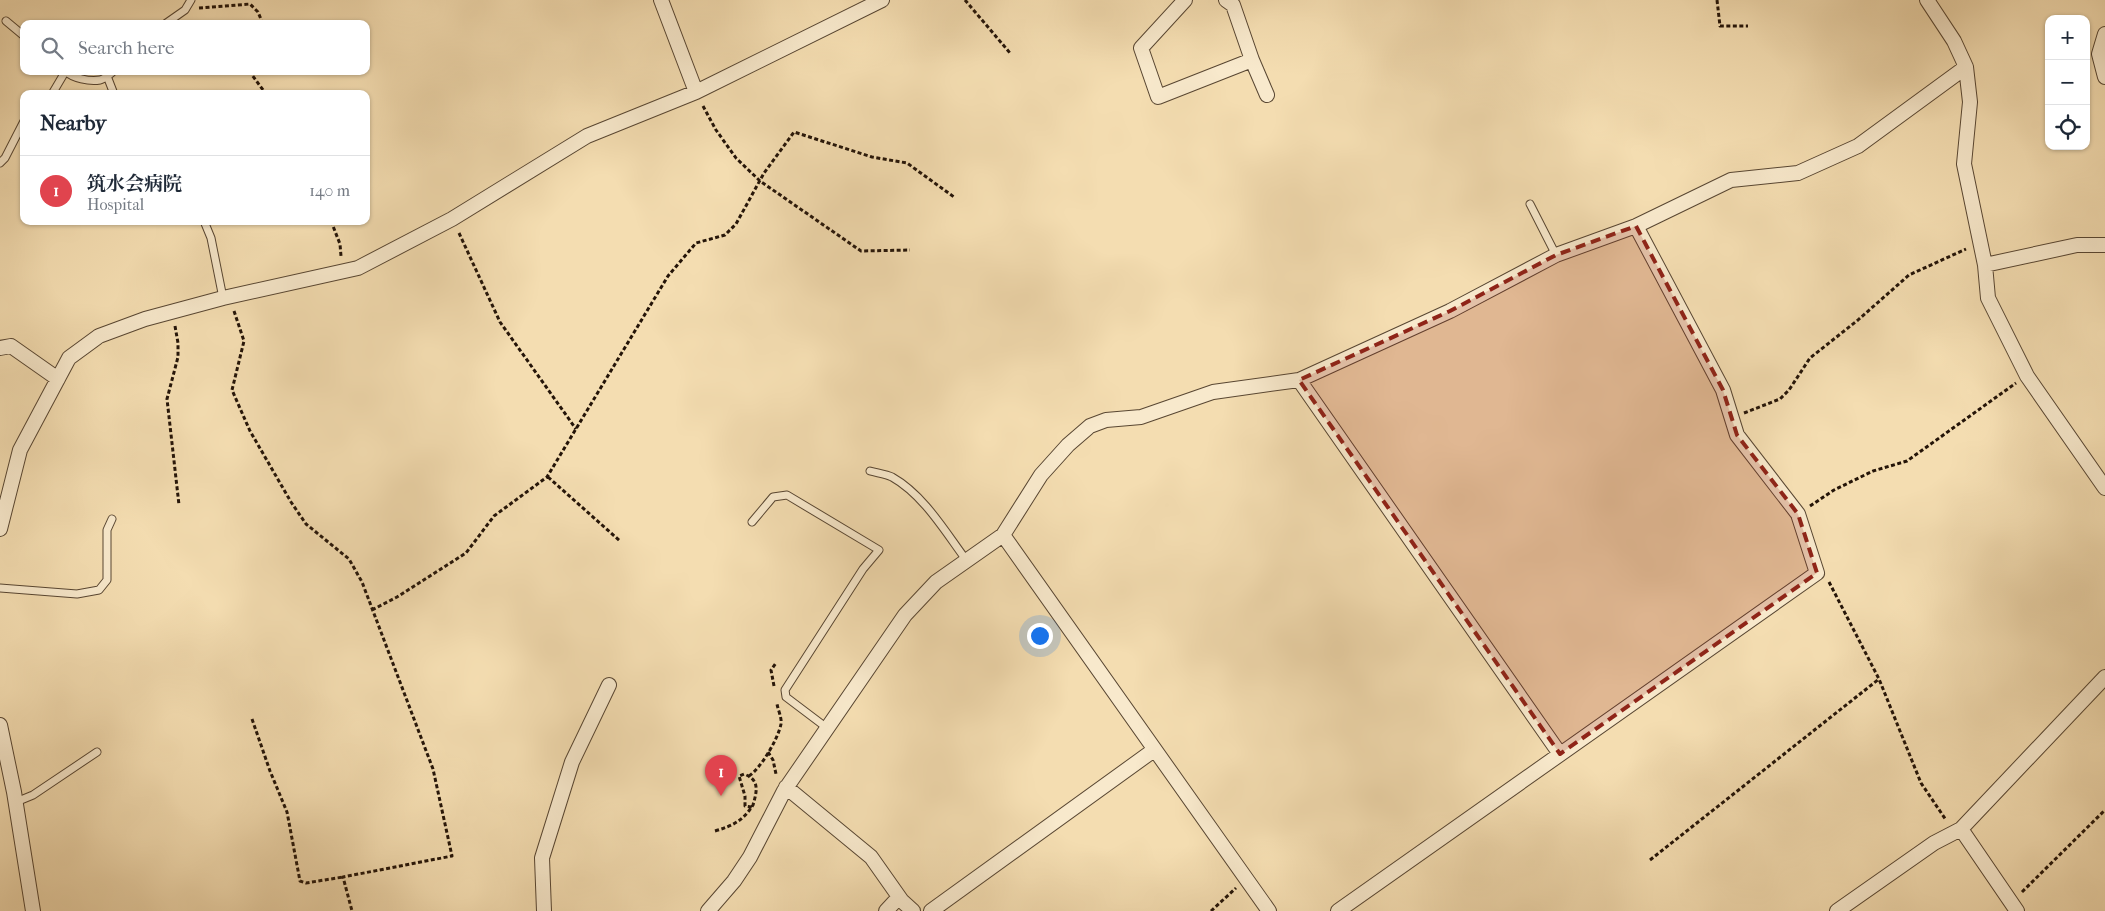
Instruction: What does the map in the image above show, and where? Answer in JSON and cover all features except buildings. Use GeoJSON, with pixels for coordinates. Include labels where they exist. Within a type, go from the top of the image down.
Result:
{"type":"FeatureCollection","features":[{"type":"Feature","properties":{"kind":"street"},"geometry":{"type":"LineString","coordinates":[[661,0],[696,92]]}},
{"type":"Feature","properties":{"kind":"street"},"geometry":{"type":"LineString","coordinates":[[0,529],[20,450],[69,358],[99,336],[145,319],[226,297],[358,268],[452,219],[587,136],[696,92],[882,0]]}},
{"type":"Feature","properties":{"kind":"street"},"geometry":{"type":"LineString","coordinates":[[1185,0],[1142,48],[1158,97],[1252,60]]}},
{"type":"Feature","properties":{"kind":"street"},"geometry":{"type":"LineString","coordinates":[[1226,0],[1233,5],[1252,60],[1267,95]]}},
{"type":"Feature","properties":{"kind":"street"},"geometry":{"type":"LineString","coordinates":[[1927,0],[1954,40],[1966,67],[1970,102],[1964,164],[1984,265],[1988,298],[2027,376],[2105,488]]}},
{"type":"Feature","properties":{"kind":"street"},"geometry":{"type":"LineString","coordinates":[[2105,34],[2099,54],[2105,77]]}},
{"type":"Feature","properties":{"kind":"street"},"geometry":{"type":"LineString","coordinates":[[708,911],[745,865],[786,788],[905,615],[936,582],[1003,536],[1042,475],[1068,445],[1090,426],[1106,420],[1141,417],[1213,392],[1299,380],[1450,311],[1556,255],[1636,226],[1730,180],[1798,174],[1858,146],[1966,67]]}},
{"type":"Feature","properties":{"kind":"street"},"geometry":{"type":"LineString","coordinates":[[1338,911],[1817,573],[1798,514],[1736,434],[1723,390],[1636,226]]}},
{"type":"Feature","properties":{"kind":"street"},"geometry":{"type":"LineString","coordinates":[[1984,265],[2077,245],[2105,245]]}},
{"type":"Feature","properties":{"kind":"street"},"geometry":{"type":"LineString","coordinates":[[0,348],[11,346],[58,379]]}},
{"type":"Feature","properties":{"kind":"street"},"geometry":{"type":"LineString","coordinates":[[1299,380],[1560,754]]}},
{"type":"Feature","properties":{"kind":"street"},"geometry":{"type":"LineString","coordinates":[[1003,536],[1269,911]]}},
{"type":"Feature","properties":{"kind":"street"},"geometry":{"type":"LineString","coordinates":[[1837,911],[1934,843],[1961,829],[2105,677]]}},
{"type":"Feature","properties":{"kind":"street"},"geometry":{"type":"LineString","coordinates":[[544,911],[542,858],[572,762],[609,685]]}},
{"type":"Feature","properties":{"kind":"street"},"geometry":{"type":"LineString","coordinates":[[0,725],[9,782],[16,802],[33,911]]}},
{"type":"Feature","properties":{"kind":"street"},"geometry":{"type":"LineString","coordinates":[[931,911],[1154,750]]}},
{"type":"Feature","properties":{"kind":"street"},"geometry":{"type":"LineString","coordinates":[[786,788],[871,857],[900,897],[913,911]]}},
{"type":"Feature","properties":{"kind":"street"},"geometry":{"type":"LineString","coordinates":[[1961,829],[2014,907]]}},
{"type":"Feature","properties":{"kind":"street"},"geometry":{"type":"LineString","coordinates":[[886,911],[900,897]]}},
{"type":"Feature","properties":{"kind":"lane"},"geometry":{"type":"LineString","coordinates":[[170,20],[186,7],[191,0]]}},
{"type":"Feature","properties":{"kind":"lane"},"geometry":{"type":"LineString","coordinates":[[6,21],[20,33]]}},
{"type":"Feature","properties":{"kind":"lane"},"geometry":{"type":"LineString","coordinates":[[54,90],[63,75]]}},
{"type":"Feature","properties":{"kind":"lane"},"geometry":{"type":"LineString","coordinates":[[69,75],[88,80],[101,80],[107,76],[112,90]]}},
{"type":"Feature","properties":{"kind":"lane"},"geometry":{"type":"LineString","coordinates":[[0,163],[5,158],[20,129]]}},
{"type":"Feature","properties":{"kind":"lane"},"geometry":{"type":"LineString","coordinates":[[1530,204],[1556,255]]}},
{"type":"Feature","properties":{"kind":"lane"},"geometry":{"type":"LineString","coordinates":[[206,225],[211,238],[226,297]]}},
{"type":"Feature","properties":{"kind":"lane"},"geometry":{"type":"LineString","coordinates":[[870,472],[891,477],[913,493],[936,519],[967,561]]}},
{"type":"Feature","properties":{"kind":"lane"},"geometry":{"type":"LineString","coordinates":[[752,522],[773,497],[787,495],[879,550],[863,570],[785,690],[786,697],[828,728]]}},
{"type":"Feature","properties":{"kind":"lane"},"geometry":{"type":"LineString","coordinates":[[0,588],[77,594],[99,590],[107,580],[107,530],[112,519]]}},
{"type":"Feature","properties":{"kind":"lane"},"geometry":{"type":"LineString","coordinates":[[16,802],[33,795],[97,752]]}},
{"type":"Feature","properties":{"kind":"path"},"geometry":{"type":"LineString","coordinates":[[966,0],[1010,53]]}},
{"type":"Feature","properties":{"kind":"path"},"geometry":{"type":"LineString","coordinates":[[1717,0],[1720,26],[1748,26]]}},
{"type":"Feature","properties":{"kind":"path"},"geometry":{"type":"LineString","coordinates":[[186,7],[250,4],[258,12],[261,20]]}},
{"type":"Feature","properties":{"kind":"path"},"geometry":{"type":"LineString","coordinates":[[252,75],[263,90]]}},
{"type":"Feature","properties":{"kind":"path"},"geometry":{"type":"LineString","coordinates":[[696,92],[716,130],[736,158],[760,181],[861,251],[910,250]]}},
{"type":"Feature","properties":{"kind":"path"},"geometry":{"type":"LineString","coordinates":[[372,610],[397,598],[466,553],[494,516],[547,477],[668,276],[696,243],[725,235],[736,224],[760,181],[794,132],[872,157],[907,163],[954,197]]}},
{"type":"Feature","properties":{"kind":"path"},"geometry":{"type":"LineString","coordinates":[[452,219],[500,322],[576,428]]}},
{"type":"Feature","properties":{"kind":"path"},"geometry":{"type":"LineString","coordinates":[[333,225],[340,244],[343,272]]}},
{"type":"Feature","properties":{"kind":"path"},"geometry":{"type":"LineString","coordinates":[[1731,417],[1780,399],[1810,358],[1858,320],[1910,274],[1980,243]]}},
{"type":"Feature","properties":{"kind":"path"},"geometry":{"type":"LineString","coordinates":[[226,297],[244,341],[232,390],[250,431],[291,502],[306,524],[349,559],[362,582],[433,769],[452,856],[306,884],[300,882],[287,812],[252,719]]}},
{"type":"Feature","properties":{"kind":"path"},"geometry":{"type":"LineString","coordinates":[[171,312],[178,343],[178,357],[167,399],[179,506]]}},
{"type":"Feature","properties":{"kind":"path"},"geometry":{"type":"LineString","coordinates":[[1798,514],[1834,490],[1873,471],[1907,461],[2027,376]]}},
{"type":"Feature","properties":{"kind":"path"},"geometry":{"type":"LineString","coordinates":[[547,477],[620,541]]}},
{"type":"Feature","properties":{"kind":"path"},"geometry":{"type":"LineString","coordinates":[[1817,573],[1830,583],[1880,679],[1921,783],[1943,818],[1961,829]]}},
{"type":"Feature","properties":{"kind":"path"},"geometry":{"type":"LineString","coordinates":[[775,694],[771,670],[776,663]]}},
{"type":"Feature","properties":{"kind":"path"},"geometry":{"type":"LineString","coordinates":[[1650,860],[1880,679]]}},
{"type":"Feature","properties":{"kind":"path"},"geometry":{"type":"LineString","coordinates":[[749,776],[755,772],[762,762],[781,723],[776,702]]}},
{"type":"Feature","properties":{"kind":"path"},"geometry":{"type":"LineString","coordinates":[[715,831],[731,827],[745,818],[752,807],[757,788],[749,776],[744,774],[739,776],[739,780],[745,796],[745,806],[752,807]]}},
{"type":"Feature","properties":{"kind":"path"},"geometry":{"type":"LineString","coordinates":[[2014,907],[2105,810]]}},
{"type":"Feature","properties":{"kind":"path"},"geometry":{"type":"LineString","coordinates":[[343,877],[352,911]]}},
{"type":"Feature","properties":{"kind":"path"},"geometry":{"type":"LineString","coordinates":[[1210,911],[1246,879]]}},
{"type":"Feature","properties":{"kind":"highlighted area"},"geometry":{"type":"Polygon","coordinates":[[[1636,226],[1723,390],[1737,435],[1798,514],[1817,573],[1560,754],[1299,380],[1450,311],[1556,255],[1636,226]]]}},
{"type":"Feature","properties":{"kind":"place","name":"筑水会病院"},"geometry":{"type":"Point","coordinates":[721,796]}}]}
